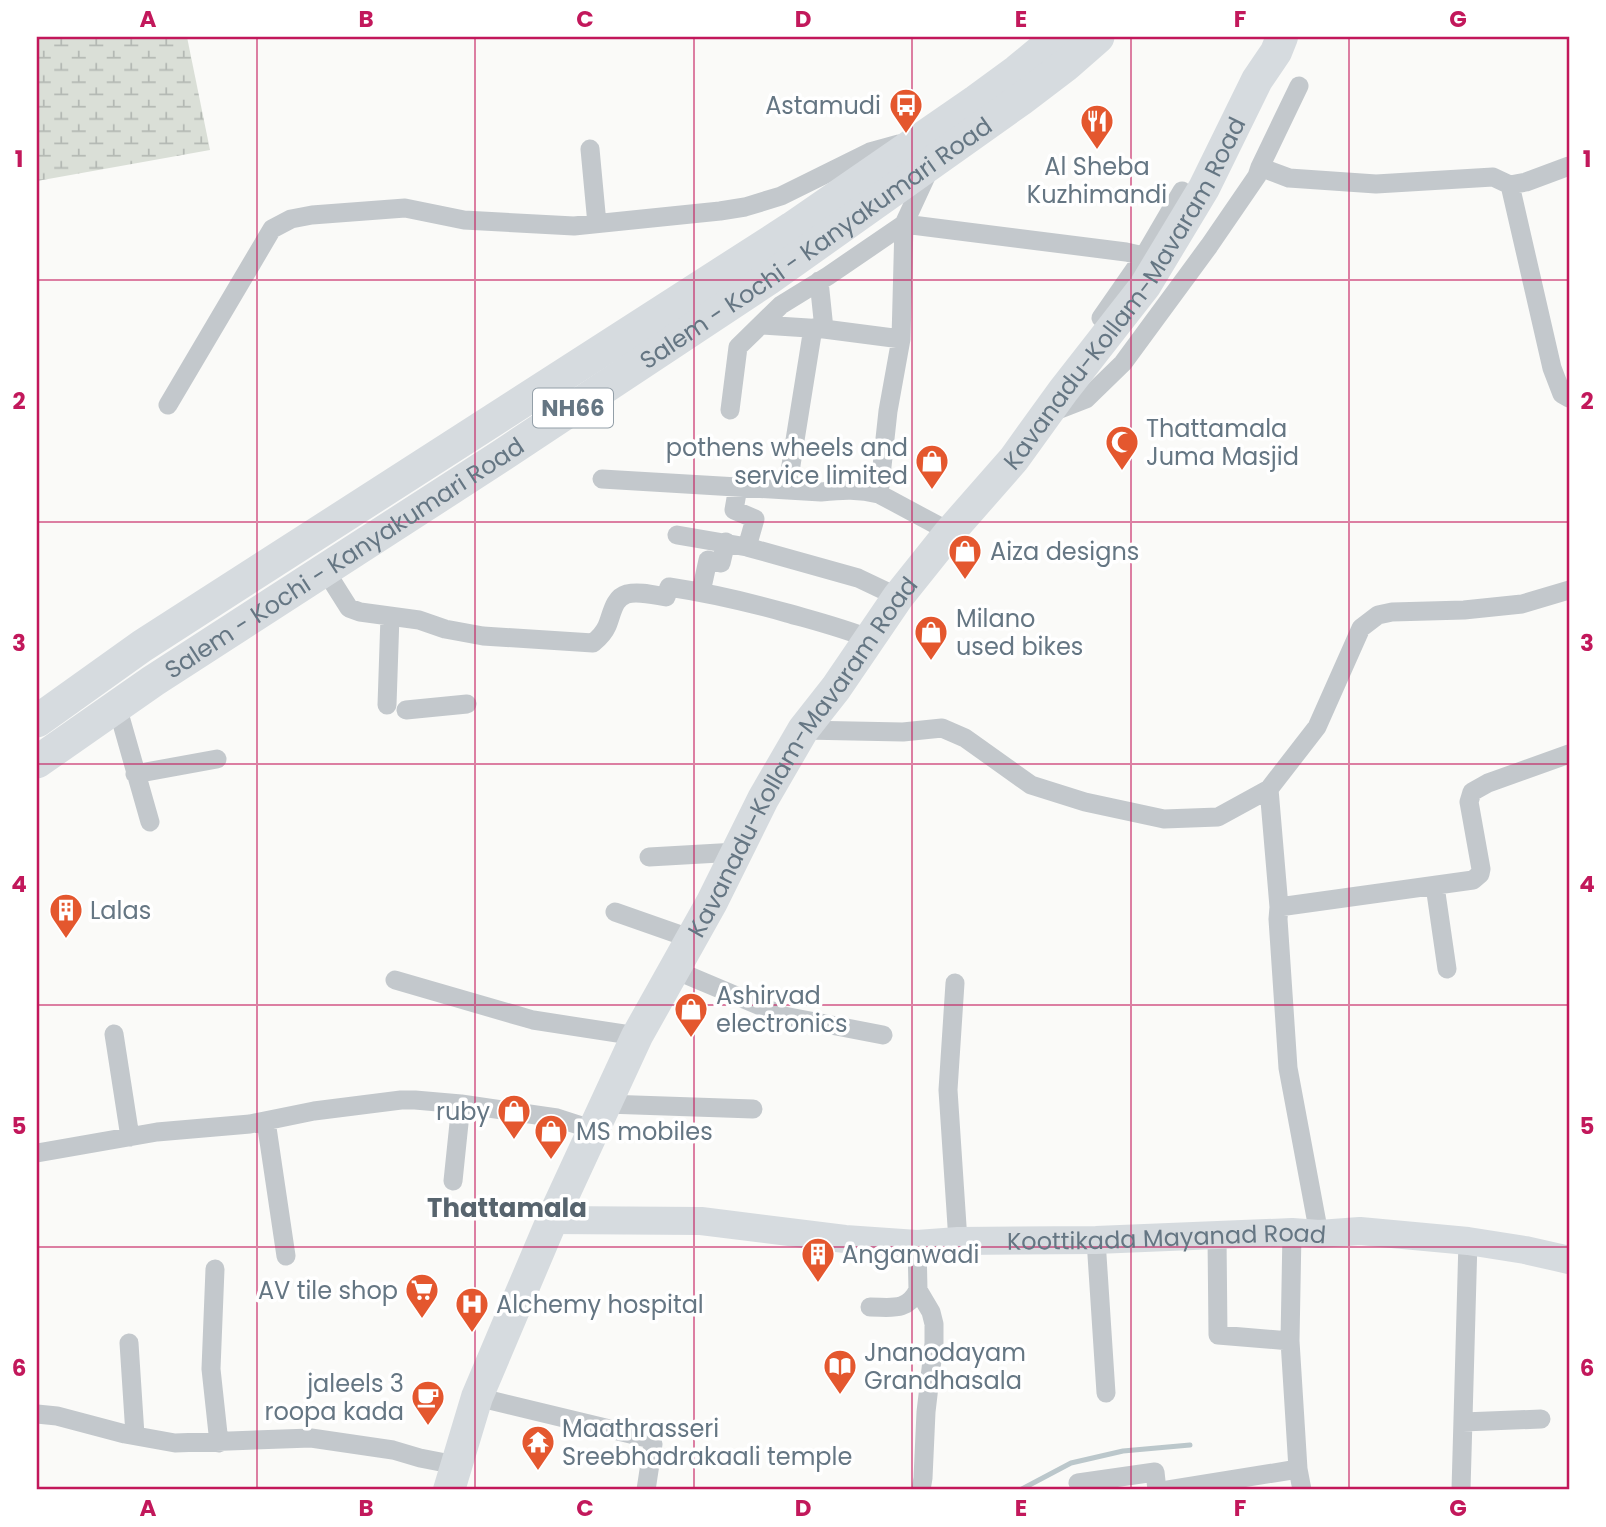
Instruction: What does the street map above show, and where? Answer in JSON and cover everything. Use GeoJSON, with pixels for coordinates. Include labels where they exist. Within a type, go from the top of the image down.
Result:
{"type":"FeatureCollection","features":[{"type":"Feature","properties":{"kind":"highway","name":"Salem - Kochi - Kanyakumari Road"},"geometry":{"type":"LineString","coordinates":[[37,762],[153,681],[768,279],[927,151],[1058,37]]}},
{"type":"Feature","properties":{"kind":"highway","name":"Salem - Kochi - Kanyakumari Road"},"geometry":{"type":"LineString","coordinates":[[37,720],[142,646],[792,228],[927,151],[1057,72],[1098,37]]}},
{"type":"Feature","properties":{"kind":"main road","name":"Kavanadu-Kollam-Mavaram Road"},"geometry":{"type":"LineString","coordinates":[[1257,80],[1261,37]]}},
{"type":"Feature","properties":{"kind":"main road","name":"Kavanadu-Kollam-Mavaram Road"},"geometry":{"type":"LineString","coordinates":[[452,1478],[477,1397],[552,1220],[637,1036],[692,939],[763,799],[803,730],[836,688],[898,597],[1014,459],[1145,286],[1204,188],[1257,80],[1276,52],[1282,37]]}},
{"type":"Feature","properties":{"kind":"main road","name":"Koottikada Mayanad Road"},"geometry":{"type":"LineString","coordinates":[[552,1220],[701,1222],[845,1239],[918,1244],[1360,1231],[1468,1241],[1569,1260]]}},
{"type":"Feature","properties":{"kind":"street"},"geometry":{"type":"LineString","coordinates":[[1045,415],[1086,399],[1123,363],[1257,176],[1299,86]]}},
{"type":"Feature","properties":{"kind":"street"},"geometry":{"type":"LineString","coordinates":[[590,149],[597,224]]}},
{"type":"Feature","properties":{"kind":"street"},"geometry":{"type":"LineString","coordinates":[[168,405],[272,229],[290,219],[405,208],[464,220],[574,226],[597,224],[745,207],[781,196],[870,152],[927,151],[904,224],[901,339],[888,411],[879,494]]}},
{"type":"Feature","properties":{"kind":"street"},"geometry":{"type":"LineString","coordinates":[[1260,167],[1289,178],[1326,181],[1376,184],[1493,177],[1510,185],[1569,166]]}},
{"type":"Feature","properties":{"kind":"street"},"geometry":{"type":"LineString","coordinates":[[1510,185],[1552,368],[1562,394],[1569,398]]}},
{"type":"Feature","properties":{"kind":"street"},"geometry":{"type":"LineString","coordinates":[[1089,360],[1089,333],[1144,256],[1182,191]]}},
{"type":"Feature","properties":{"kind":"street"},"geometry":{"type":"LineString","coordinates":[[730,411],[738,347],[781,305],[904,224],[1144,256]]}},
{"type":"Feature","properties":{"kind":"street"},"geometry":{"type":"LineString","coordinates":[[787,490],[819,328],[820,281]]}},
{"type":"Feature","properties":{"kind":"street"},"geometry":{"type":"LineString","coordinates":[[761,325],[819,328],[901,339]]}},
{"type":"Feature","properties":{"kind":"street"},"geometry":{"type":"LineString","coordinates":[[602,479],[821,492],[856,489],[879,494],[950,533]]}},
{"type":"Feature","properties":{"kind":"street"},"geometry":{"type":"LineString","coordinates":[[738,487],[734,510],[755,519],[747,547]]}},
{"type":"Feature","properties":{"kind":"street"},"geometry":{"type":"LineString","coordinates":[[677,535],[726,542],[858,578],[898,597]]}},
{"type":"Feature","properties":{"kind":"street"},"geometry":{"type":"LineString","coordinates":[[701,592],[708,560],[721,563],[726,542]]}},
{"type":"Feature","properties":{"kind":"street"},"geometry":{"type":"LineString","coordinates":[[325,570],[349,608],[419,620],[445,629],[483,636],[593,643],[607,627],[616,601],[625,594],[666,597],[669,587],[701,592],[848,629],[870,639]]}},
{"type":"Feature","properties":{"kind":"street"},"geometry":{"type":"LineString","coordinates":[[803,730],[903,732],[942,728],[965,738],[1031,785],[1085,802],[1164,819],[1218,817],[1269,789],[1317,727],[1361,628],[1378,615],[1522,604],[1569,590]]}},
{"type":"Feature","properties":{"kind":"street"},"geometry":{"type":"LineString","coordinates":[[387,705],[390,616]]}},
{"type":"Feature","properties":{"kind":"street"},"geometry":{"type":"LineString","coordinates":[[406,710],[467,704]]}},
{"type":"Feature","properties":{"kind":"street"},"geometry":{"type":"LineString","coordinates":[[117,706],[150,822]]}},
{"type":"Feature","properties":{"kind":"street"},"geometry":{"type":"LineString","coordinates":[[1279,907],[1473,880],[1480,874],[1481,869],[1469,802],[1472,792],[1488,783],[1569,754]]}},
{"type":"Feature","properties":{"kind":"street"},"geometry":{"type":"LineString","coordinates":[[135,774],[218,759]]}},
{"type":"Feature","properties":{"kind":"street"},"geometry":{"type":"LineString","coordinates":[[1269,789],[1288,1068],[1305,1233],[1290,1341],[1298,1469],[1302,1490]]}},
{"type":"Feature","properties":{"kind":"street"},"geometry":{"type":"LineString","coordinates":[[649,857],[737,852]]}},
{"type":"Feature","properties":{"kind":"street"},"geometry":{"type":"LineString","coordinates":[[1435,886],[1447,969]]}},
{"type":"Feature","properties":{"kind":"street"},"geometry":{"type":"LineString","coordinates":[[615,912],[692,939]]}},
{"type":"Feature","properties":{"kind":"street"},"geometry":{"type":"LineString","coordinates":[[675,970],[784,1016],[883,1035]]}},
{"type":"Feature","properties":{"kind":"street"},"geometry":{"type":"LineString","coordinates":[[395,980],[533,1020],[637,1036]]}},
{"type":"Feature","properties":{"kind":"street"},"geometry":{"type":"LineString","coordinates":[[955,983],[948,1090],[958,1241]]}},
{"type":"Feature","properties":{"kind":"street"},"geometry":{"type":"LineString","coordinates":[[114,1034],[130,1137]]}},
{"type":"Feature","properties":{"kind":"street"},"geometry":{"type":"LineString","coordinates":[[37,1153],[157,1132],[266,1121],[314,1111],[401,1100],[461,1104],[557,1118],[752,1109]]}},
{"type":"Feature","properties":{"kind":"street"},"geometry":{"type":"LineString","coordinates":[[453,1181],[461,1104]]}},
{"type":"Feature","properties":{"kind":"street"},"geometry":{"type":"LineString","coordinates":[[266,1121],[286,1256]]}},
{"type":"Feature","properties":{"kind":"street"},"geometry":{"type":"LineString","coordinates":[[1217,1236],[1218,1335],[1290,1341]]}},
{"type":"Feature","properties":{"kind":"street"},"geometry":{"type":"LineString","coordinates":[[1096,1240],[1106,1394]]}},
{"type":"Feature","properties":{"kind":"street"},"geometry":{"type":"LineString","coordinates":[[1461,1490],[1468,1241]]}},
{"type":"Feature","properties":{"kind":"street"},"geometry":{"type":"LineString","coordinates":[[870,1307],[902,1306],[913,1301],[918,1290],[918,1244]]}},
{"type":"Feature","properties":{"kind":"street"},"geometry":{"type":"LineString","coordinates":[[215,1269],[211,1369],[219,1443]]}},
{"type":"Feature","properties":{"kind":"street"},"geometry":{"type":"LineString","coordinates":[[918,1290],[931,1312],[934,1324],[921,1490]]}},
{"type":"Feature","properties":{"kind":"street"},"geometry":{"type":"LineString","coordinates":[[129,1343],[135,1435]]}},
{"type":"Feature","properties":{"kind":"street"},"geometry":{"type":"LineString","coordinates":[[477,1397],[647,1438],[653,1444],[646,1490]]}},
{"type":"Feature","properties":{"kind":"street"},"geometry":{"type":"LineString","coordinates":[[37,1414],[57,1416],[175,1443],[312,1438],[393,1450],[419,1458],[452,1478]]}},
{"type":"Feature","properties":{"kind":"street"},"geometry":{"type":"LineString","coordinates":[[1463,1422],[1541,1419]]}},
{"type":"Feature","properties":{"kind":"street"},"geometry":{"type":"LineString","coordinates":[[1168,1490],[1298,1469]]}},
{"type":"Feature","properties":{"kind":"street"},"geometry":{"type":"LineString","coordinates":[[1078,1483],[1155,1472],[1157,1490]]}},
{"type":"Feature","properties":{"kind":"green space"},"geometry":{"type":"Polygon","coordinates":[[[37,37],[187,37],[210,150],[37,181],[37,37]]]}},
{"type":"Feature","properties":{"kind":"waterway"},"geometry":{"type":"LineString","coordinates":[[1020,1490],[1071,1463],[1123,1451],[1190,1445]]}},
{"type":"Feature","properties":{"kind":"place","name":"Astamudi"},"geometry":{"type":"Point","coordinates":[906,135]}},
{"type":"Feature","properties":{"kind":"place","name":"Al Sheba Kuzhimandi"},"geometry":{"type":"Point","coordinates":[1097,151]}},
{"type":"Feature","properties":{"kind":"place","name":"Thattamala Juma Masjid"},"geometry":{"type":"Point","coordinates":[1122,472]}},
{"type":"Feature","properties":{"kind":"place","name":"pothens wheels and service limited"},"geometry":{"type":"Point","coordinates":[932,491]}},
{"type":"Feature","properties":{"kind":"place","name":"Aiza designs"},"geometry":{"type":"Point","coordinates":[965,581]}},
{"type":"Feature","properties":{"kind":"place","name":"Milano used bikes"},"geometry":{"type":"Point","coordinates":[931,662]}},
{"type":"Feature","properties":{"kind":"place","name":"Lalas"},"geometry":{"type":"Point","coordinates":[66,940]}},
{"type":"Feature","properties":{"kind":"place","name":"Ashirvad electronics"},"geometry":{"type":"Point","coordinates":[691,1039]}},
{"type":"Feature","properties":{"kind":"place","name":"ruby"},"geometry":{"type":"Point","coordinates":[514,1141]}},
{"type":"Feature","properties":{"kind":"place","name":"MS mobiles"},"geometry":{"type":"Point","coordinates":[551,1161]}},
{"type":"Feature","properties":{"kind":"place","name":"Anganwadi"},"geometry":{"type":"Point","coordinates":[818,1284]}},
{"type":"Feature","properties":{"kind":"place","name":"AV tile shop"},"geometry":{"type":"Point","coordinates":[422,1320]}},
{"type":"Feature","properties":{"kind":"place","name":"Alchemy hospital"},"geometry":{"type":"Point","coordinates":[472,1334]}},
{"type":"Feature","properties":{"kind":"place","name":"Jnanodayam Grandhasala"},"geometry":{"type":"Point","coordinates":[840,1396]}},
{"type":"Feature","properties":{"kind":"place","name":"jaleels 3 roopa kada"},"geometry":{"type":"Point","coordinates":[428,1427]}},
{"type":"Feature","properties":{"kind":"place","name":"Maathrasseri Sreebhadrakaali temple"},"geometry":{"type":"Point","coordinates":[538,1472]}},
{"type":"Feature","properties":{"kind":"district","name":"Thattamala"},"geometry":{"type":"Point","coordinates":[507,1208]}}]}
